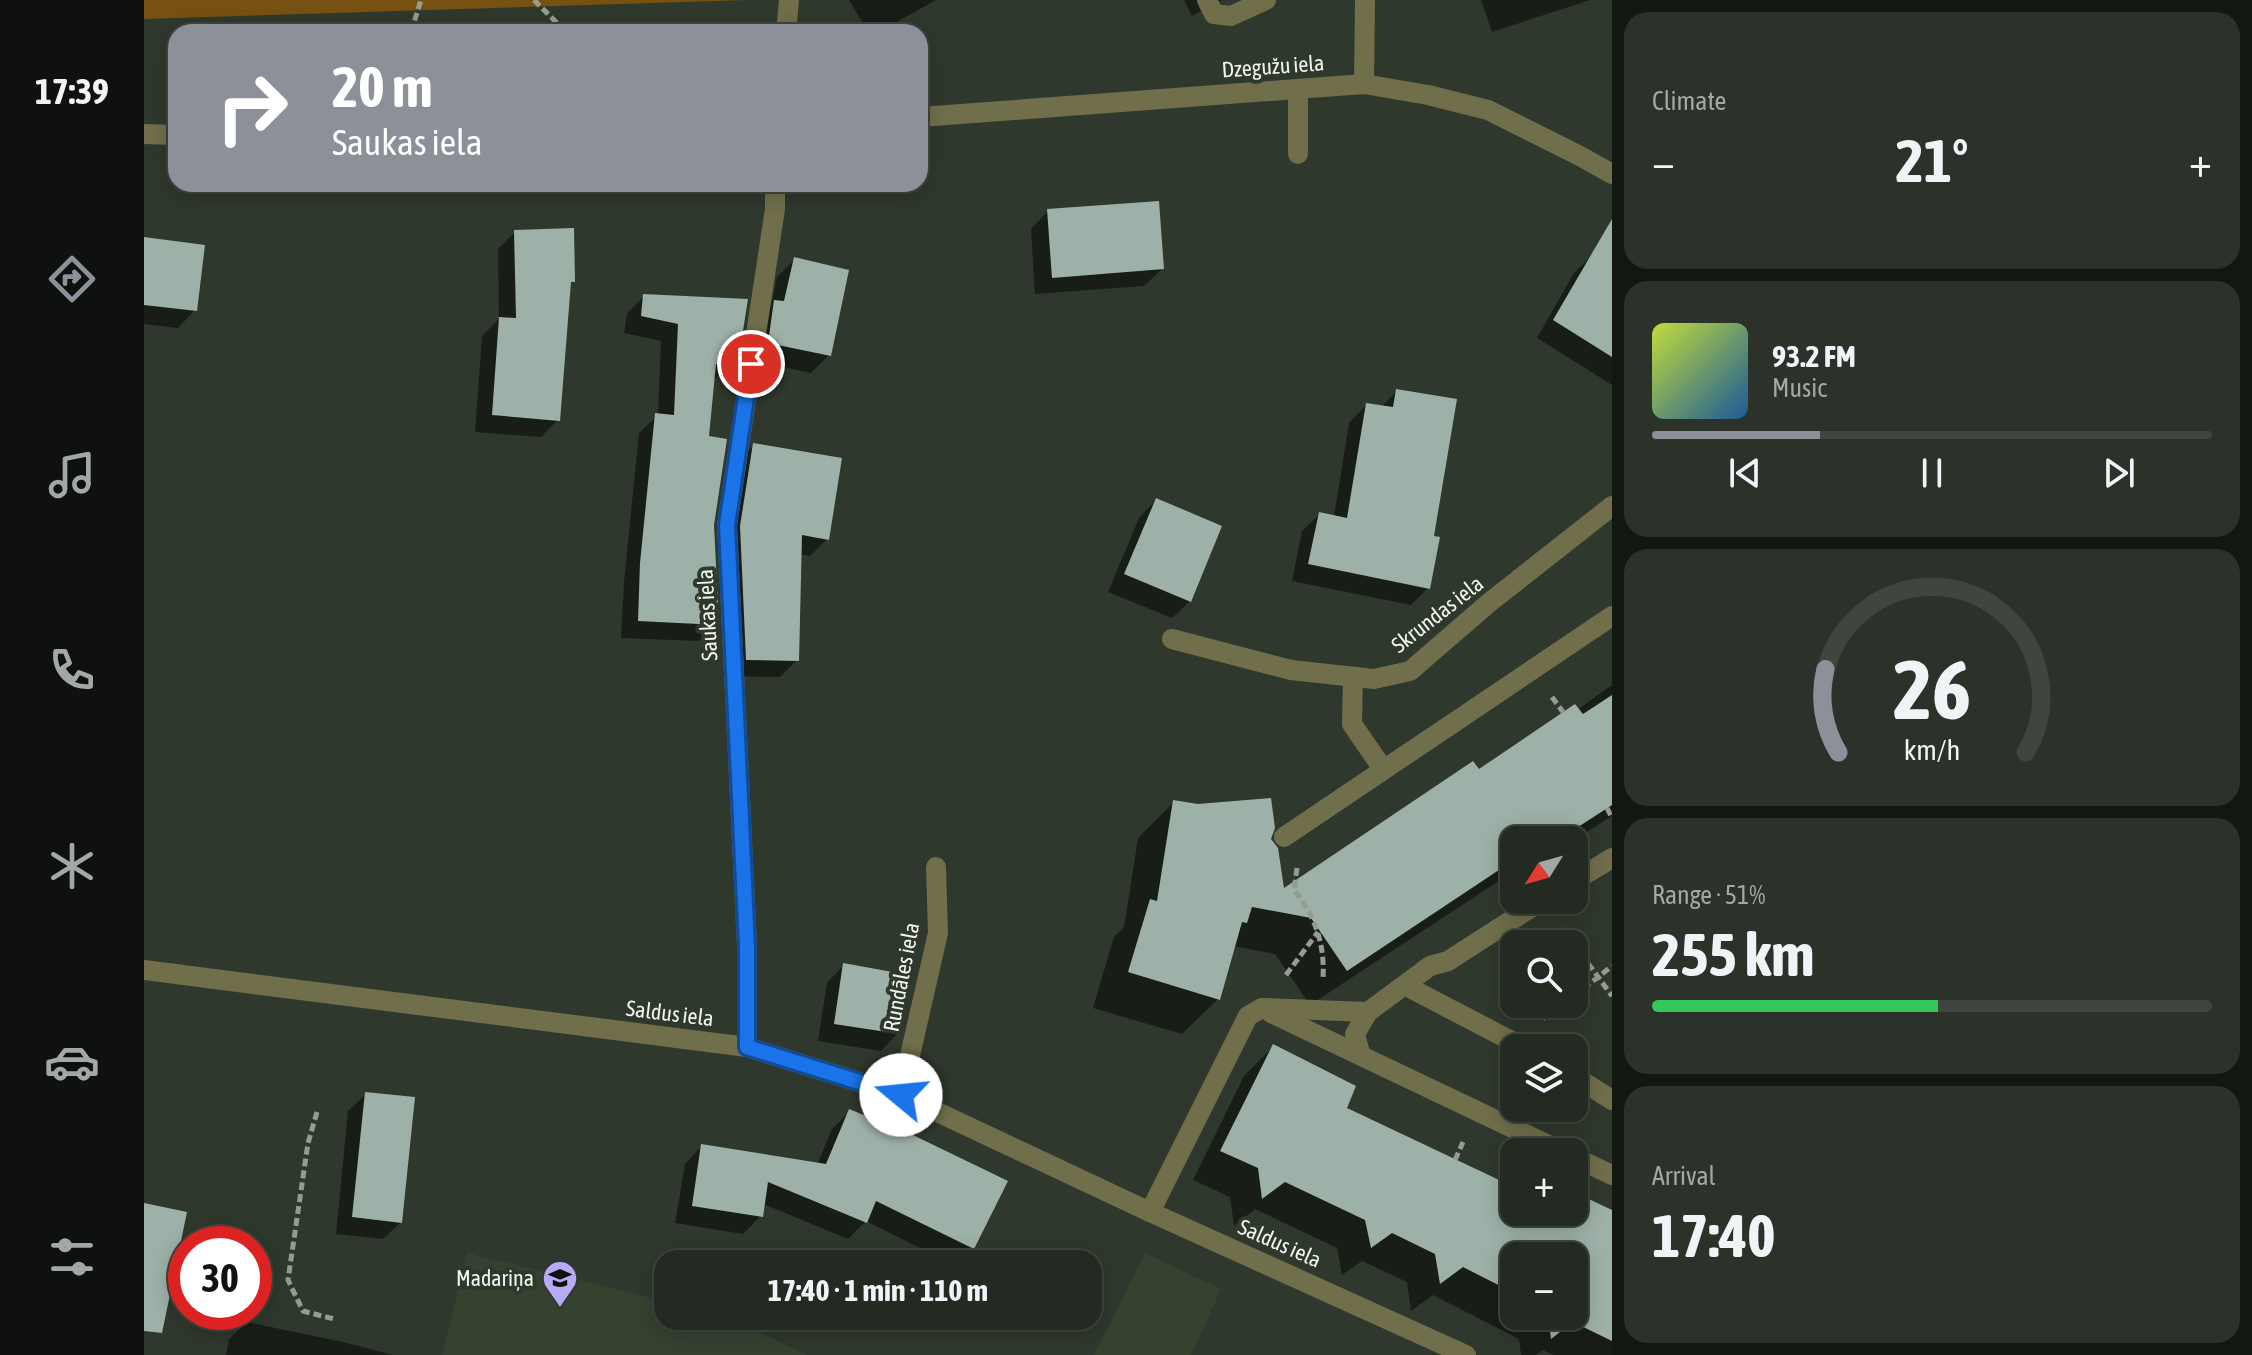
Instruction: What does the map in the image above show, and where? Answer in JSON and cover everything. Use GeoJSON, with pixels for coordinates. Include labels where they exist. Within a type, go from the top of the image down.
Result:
{"type":"FeatureCollection","features":[{"type":"Feature","properties":{"kind":"street"},"geometry":{"type":"LineString","coordinates":[[787,24],[789,0]]}},
{"type":"Feature","properties":{"kind":"street"},"geometry":{"type":"LineString","coordinates":[[1207,0],[1214,14],[1231,16],[1266,0]]}},
{"type":"Feature","properties":{"kind":"street"},"geometry":{"type":"LineString","coordinates":[[1364,84],[1365,0]]}},
{"type":"Feature","properties":{"kind":"street","name":"Dzegužu iela"},"geometry":{"type":"LineString","coordinates":[[928,116],[1364,84],[1488,110],[1612,174]]}},
{"type":"Feature","properties":{"kind":"street"},"geometry":{"type":"LineString","coordinates":[[1298,89],[1298,154]]}},
{"type":"Feature","properties":{"kind":"street"},"geometry":{"type":"LineString","coordinates":[[144,134],[168,135]]}},
{"type":"Feature","properties":{"kind":"street","name":"Saukas iela"},"geometry":{"type":"LineString","coordinates":[[747,1047],[747,946],[727,525],[775,209],[775,192]]}},
{"type":"Feature","properties":{"kind":"street","name":"Skrundas iela"},"geometry":{"type":"LineString","coordinates":[[1172,639],[1291,670],[1374,679],[1410,671],[1490,602],[1612,506]]}},
{"type":"Feature","properties":{"kind":"street"},"geometry":{"type":"LineString","coordinates":[[1284,837],[1612,616]]}},
{"type":"Feature","properties":{"kind":"street"},"geometry":{"type":"LineString","coordinates":[[1353,677],[1352,724],[1383,769]]}},
{"type":"Feature","properties":{"kind":"street"},"geometry":{"type":"LineString","coordinates":[[1588,873],[1612,858]]}},
{"type":"Feature","properties":{"kind":"street","name":"Rundāles iela"},"geometry":{"type":"LineString","coordinates":[[901,1095],[938,933],[936,867]]}},
{"type":"Feature","properties":{"kind":"street"},"geometry":{"type":"LineString","coordinates":[[1360,1053],[1355,1034],[1368,1012],[1430,966],[1448,961],[1521,914]]}},
{"type":"Feature","properties":{"kind":"street","name":"Saldus iela"},"geometry":{"type":"LineString","coordinates":[[144,970],[747,1047],[901,1095],[1466,1355]]}},
{"type":"Feature","properties":{"kind":"street"},"geometry":{"type":"LineString","coordinates":[[1406,986],[1500,1035]]}},
{"type":"Feature","properties":{"kind":"street"},"geometry":{"type":"LineString","coordinates":[[1150,1212],[1248,1016],[1262,1008],[1368,1012]]}},
{"type":"Feature","properties":{"kind":"street"},"geometry":{"type":"LineString","coordinates":[[1262,1008],[1534,1138]]}},
{"type":"Feature","properties":{"kind":"street"},"geometry":{"type":"LineString","coordinates":[[1588,1085],[1612,1100]]}},
{"type":"Feature","properties":{"kind":"street"},"geometry":{"type":"LineString","coordinates":[[1588,1164],[1612,1175]]}},
{"type":"Feature","properties":{"kind":"path"},"geometry":{"type":"LineString","coordinates":[[414,24],[421,0]]}},
{"type":"Feature","properties":{"kind":"path"},"geometry":{"type":"LineString","coordinates":[[534,0],[558,24]]}},
{"type":"Feature","properties":{"kind":"path"},"geometry":{"type":"LineString","coordinates":[[1607,808],[1612,818]]}},
{"type":"Feature","properties":{"kind":"path"},"geometry":{"type":"LineString","coordinates":[[1307,906],[1319,931],[1323,967]]}},
{"type":"Feature","properties":{"kind":"path"},"geometry":{"type":"LineString","coordinates":[[1262,1008],[1319,931]]}},
{"type":"Feature","properties":{"kind":"path"},"geometry":{"type":"LineString","coordinates":[[1588,963],[1612,996]]}},
{"type":"Feature","properties":{"kind":"path"},"geometry":{"type":"LineString","coordinates":[[1588,986],[1612,966]]}},
{"type":"Feature","properties":{"kind":"path"},"geometry":{"type":"LineString","coordinates":[[317,1112],[308,1143],[288,1280],[303,1311],[334,1319]]}},
{"type":"Feature","properties":{"kind":"shaded area"},"geometry":{"type":"Polygon","coordinates":[[[144,0],[748,0],[144,19],[144,0]]]}},
{"type":"Feature","properties":{"kind":"shaded area","name":"Madariņa"},"geometry":{"type":"Polygon","coordinates":[[[467,1253],[654,1299],[654,1330],[754,1330],[808,1355],[442,1355],[467,1253]]]}},
{"type":"Feature","properties":{"kind":"shaded area"},"geometry":{"type":"Polygon","coordinates":[[[1145,1253],[1221,1289],[1191,1355],[1094,1355],[1145,1253]]]}},
{"type":"Feature","properties":{"kind":"building"},"geometry":{"type":"Polygon","coordinates":[[[1159,201],[1164,269],[1052,278],[1047,209],[1159,201]]]}},
{"type":"Feature","properties":{"kind":"building"},"geometry":{"type":"Polygon","coordinates":[[[1612,219],[1612,357],[1553,320],[1612,219]]]}},
{"type":"Feature","properties":{"kind":"building"},"geometry":{"type":"Polygon","coordinates":[[[574,228],[575,282],[571,282],[560,421],[492,415],[499,317],[516,318],[514,230],[574,228]]]}},
{"type":"Feature","properties":{"kind":"building"},"geometry":{"type":"Polygon","coordinates":[[[144,237],[205,245],[197,311],[144,305],[144,237]]]}},
{"type":"Feature","properties":{"kind":"building"},"geometry":{"type":"Polygon","coordinates":[[[794,257],[849,270],[831,356],[768,343],[774,300],[784,301],[794,257]]]}},
{"type":"Feature","properties":{"kind":"building"},"geometry":{"type":"Polygon","coordinates":[[[643,294],[748,299],[742,337],[733,335],[732,365],[716,364],[709,436],[727,439],[714,525],[719,625],[638,621],[640,563],[655,413],[674,415],[678,324],[641,316],[643,294]]]}},
{"type":"Feature","properties":{"kind":"building"},"geometry":{"type":"Polygon","coordinates":[[[1396,389],[1457,399],[1434,536],[1440,537],[1430,589],[1308,564],[1319,512],[1347,518],[1366,403],[1393,407],[1396,389]]]}},
{"type":"Feature","properties":{"kind":"building"},"geometry":{"type":"Polygon","coordinates":[[[753,443],[842,458],[829,540],[802,535],[799,661],[746,660],[740,526],[753,443]]]}},
{"type":"Feature","properties":{"kind":"building"},"geometry":{"type":"Polygon","coordinates":[[[1156,498],[1222,526],[1191,602],[1124,574],[1156,498]]]}},
{"type":"Feature","properties":{"kind":"building"},"geometry":{"type":"Polygon","coordinates":[[[1612,695],[1612,805],[1580,826],[1500,826],[1500,869],[1347,971],[1311,918],[1252,907],[1247,923],[1242,922],[1220,1000],[1128,972],[1150,899],[1157,901],[1173,800],[1198,804],[1271,798],[1275,828],[1271,839],[1278,848],[1284,888],[1473,761],[1479,769],[1575,704],[1583,714],[1612,695]]]}},
{"type":"Feature","properties":{"kind":"building"},"geometry":{"type":"Polygon","coordinates":[[[843,963],[909,975],[900,1034],[834,1024],[843,963]]]}},
{"type":"Feature","properties":{"kind":"building"},"geometry":{"type":"Polygon","coordinates":[[[1273,1044],[1356,1086],[1347,1108],[1500,1180],[1500,1226],[1588,1226],[1588,1199],[1612,1210],[1612,1341],[1588,1329],[1588,1242],[1500,1242],[1500,1286],[1463,1267],[1440,1284],[1435,1254],[1392,1233],[1371,1248],[1365,1220],[1285,1182],[1262,1199],[1258,1168],[1220,1151],[1273,1044]]]}},
{"type":"Feature","properties":{"kind":"building"},"geometry":{"type":"Polygon","coordinates":[[[365,1092],[415,1097],[402,1223],[352,1217],[365,1092]]]}},
{"type":"Feature","properties":{"kind":"building"},"geometry":{"type":"Polygon","coordinates":[[[849,1109],[915,1136],[1008,1181],[974,1249],[876,1201],[867,1223],[768,1182],[763,1217],[692,1206],[701,1144],[826,1164],[849,1109]]]}},
{"type":"Feature","properties":{"kind":"building"},"geometry":{"type":"Polygon","coordinates":[[[144,1203],[187,1212],[184,1226],[168,1226],[168,1304],[162,1333],[144,1331],[144,1203]]]}},
{"type":"Feature","properties":{"kind":"building"},"geometry":{"type":"Polygon","coordinates":[[[1550,1330],[1563,1330],[1551,1339],[1550,1330]]]}},
{"type":"Feature","properties":{"kind":"place","name":"Madariņa"},"geometry":{"type":"Point","coordinates":[560,1309]}},
{"type":"Feature","properties":{"kind":"route"},"geometry":{"type":"LineString","coordinates":[[751,364],[727,525],[747,946],[747,1047],[901,1095]]}}]}
